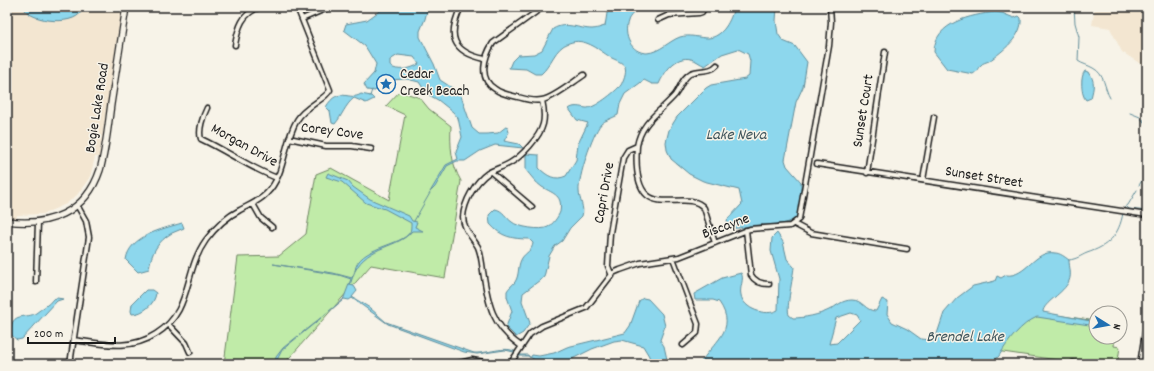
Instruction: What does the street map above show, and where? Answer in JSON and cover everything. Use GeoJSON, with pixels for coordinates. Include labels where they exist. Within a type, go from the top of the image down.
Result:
{"type":"FeatureCollection","features":[{"type":"Feature","properties":{"kind":"highway"},"geometry":{"type":"LineString","coordinates":[[1141,364],[1147,327]]}},
{"type":"Feature","properties":{"kind":"main road","name":"Bogie Lake Road"},"geometry":{"type":"LineString","coordinates":[[7,221],[38,222],[60,216],[77,205],[93,185],[101,164],[126,7]]}},
{"type":"Feature","properties":{"kind":"street"},"geometry":{"type":"LineString","coordinates":[[234,45],[236,32],[242,20],[251,11],[260,7]]}},
{"type":"Feature","properties":{"kind":"street"},"geometry":{"type":"LineString","coordinates":[[74,340],[126,346],[156,335],[169,325],[176,316],[185,298],[195,262],[206,241],[226,218],[253,204],[266,194],[277,178],[289,138],[297,119],[306,108],[330,92],[331,88],[297,7]]}},
{"type":"Feature","properties":{"kind":"street"},"geometry":{"type":"LineString","coordinates":[[302,19],[330,7]]}},
{"type":"Feature","properties":{"kind":"street"},"geometry":{"type":"LineString","coordinates":[[461,7],[454,25],[453,36],[455,42],[461,50],[469,56],[485,59]]}},
{"type":"Feature","properties":{"kind":"street"},"geometry":{"type":"LineString","coordinates":[[543,7],[498,38],[489,49],[485,59],[485,76],[493,88],[526,99],[542,100],[584,75]]}},
{"type":"Feature","properties":{"kind":"street"},"geometry":{"type":"LineString","coordinates":[[658,20],[669,15],[699,13],[702,12],[704,7]]}},
{"type":"Feature","properties":{"kind":"street"},"geometry":{"type":"LineString","coordinates":[[830,7],[831,22],[829,46],[801,215],[794,224],[811,233],[907,249]]}},
{"type":"Feature","properties":{"kind":"street","name":"Sunset Court"},"geometry":{"type":"LineString","coordinates":[[867,173],[886,52]]}},
{"type":"Feature","properties":{"kind":"street","name":"Capri Drive"},"geometry":{"type":"LineString","coordinates":[[612,276],[608,266],[609,246],[623,158],[628,150],[637,146],[639,137],[648,121],[674,95],[686,77],[693,72],[712,69],[717,65]]}},
{"type":"Feature","properties":{"kind":"street"},"geometry":{"type":"LineString","coordinates":[[521,348],[498,324],[493,316],[486,294],[479,250],[465,227],[463,220],[464,212],[473,190],[478,183],[492,172],[517,158],[539,133],[544,124],[542,100]]}},
{"type":"Feature","properties":{"kind":"street","name":"Morgan Drive"},"geometry":{"type":"LineString","coordinates":[[208,108],[200,136],[201,139],[277,178]]}},
{"type":"Feature","properties":{"kind":"street"},"geometry":{"type":"LineString","coordinates":[[923,180],[934,117]]}},
{"type":"Feature","properties":{"kind":"street","name":"Corey Cove"},"geometry":{"type":"LineString","coordinates":[[289,138],[326,146],[352,146],[371,149]]}},
{"type":"Feature","properties":{"kind":"street"},"geometry":{"type":"LineString","coordinates":[[637,146],[637,170],[644,193],[650,198],[658,201],[685,202],[702,205],[714,243]]}},
{"type":"Feature","properties":{"kind":"street","name":"Sunset Street"},"geometry":{"type":"LineString","coordinates":[[816,164],[1147,215]]}},
{"type":"Feature","properties":{"kind":"street"},"geometry":{"type":"LineString","coordinates":[[492,172],[532,207]]}},
{"type":"Feature","properties":{"kind":"street"},"geometry":{"type":"LineString","coordinates":[[253,204],[261,218],[272,227]]}},
{"type":"Feature","properties":{"kind":"street"},"geometry":{"type":"LineString","coordinates":[[70,364],[89,247],[88,227],[77,205]]}},
{"type":"Feature","properties":{"kind":"street"},"geometry":{"type":"LineString","coordinates":[[36,282],[38,222]]}},
{"type":"Feature","properties":{"kind":"street","name":"Biscayne"},"geometry":{"type":"LineString","coordinates":[[510,364],[530,334],[542,326],[586,308],[612,276],[620,270],[631,265],[673,258],[746,230],[784,228],[794,224]]}},
{"type":"Feature","properties":{"kind":"street"},"geometry":{"type":"LineString","coordinates":[[746,230],[751,275],[754,280],[760,283],[769,284]]}},
{"type":"Feature","properties":{"kind":"street"},"geometry":{"type":"LineString","coordinates":[[673,258],[698,324],[697,333],[683,344]]}},
{"type":"Feature","properties":{"kind":"street"},"geometry":{"type":"LineString","coordinates":[[169,325],[186,343],[190,352]]}},
{"type":"Feature","properties":{"kind":"street"},"geometry":{"type":"LineString","coordinates":[[456,364],[472,360],[495,364]]}},
{"type":"Feature","properties":{"kind":"street"},"geometry":{"type":"LineString","coordinates":[[1073,363],[1080,364]]}},
{"type":"Feature","properties":{"kind":"shaded area"},"geometry":{"type":"Polygon","coordinates":[[[7,7],[122,7],[99,157],[95,157],[90,177],[77,195],[66,204],[43,214],[17,215],[16,219],[7,218],[7,7]]]}},
{"type":"Feature","properties":{"kind":"shaded area"},"geometry":{"type":"Polygon","coordinates":[[[1095,7],[1147,7],[1147,68],[1122,52],[1110,28],[1092,25],[1095,7]]]}},
{"type":"Feature","properties":{"kind":"green space"},"geometry":{"type":"Polygon","coordinates":[[[400,91],[420,98],[429,109],[451,126],[453,161],[461,181],[445,278],[371,265],[284,364],[224,364],[238,257],[279,256],[306,234],[316,174],[331,168],[389,200],[405,115],[386,106],[400,91]]]}},
{"type":"Feature","properties":{"kind":"green space"},"geometry":{"type":"Polygon","coordinates":[[[996,306],[1088,320],[1088,345],[1114,345],[1120,347],[1118,360],[1135,362],[1134,364],[1085,364],[989,350],[996,306]]]}},
{"type":"Feature","properties":{"kind":"water"},"geometry":{"type":"Polygon","coordinates":[[[83,7],[80,14],[73,18],[54,21],[35,17],[28,13],[24,8],[83,7]]]}},
{"type":"Feature","properties":{"kind":"water"},"geometry":{"type":"Polygon","coordinates":[[[385,7],[428,7],[420,31],[420,37],[434,64],[440,80],[460,93],[472,128],[479,134],[487,134],[498,133],[507,126],[509,132],[504,141],[519,144],[523,148],[495,145],[480,151],[465,161],[457,161],[447,166],[435,187],[430,192],[446,165],[458,159],[456,152],[462,137],[458,118],[438,100],[427,94],[419,82],[407,79],[388,80],[382,83],[375,91],[367,90],[364,84],[374,73],[376,64],[365,46],[344,30],[346,24],[367,20],[385,7]],[[398,55],[390,60],[390,66],[396,69],[412,67],[419,64],[414,57],[398,55]]]}},
{"type":"Feature","properties":{"kind":"water","name":"Lake Neva"},"geometry":{"type":"Polygon","coordinates":[[[608,7],[640,7],[631,15],[627,26],[627,32],[633,47],[641,52],[647,53],[656,51],[680,37],[691,36],[708,38],[718,35],[726,27],[734,7],[777,7],[776,21],[778,34],[783,41],[795,46],[807,62],[803,87],[796,102],[785,160],[787,166],[801,182],[800,206],[795,218],[789,222],[733,228],[728,224],[727,220],[742,204],[739,190],[703,181],[689,174],[671,159],[667,150],[666,142],[669,130],[677,117],[706,88],[711,85],[745,79],[749,76],[750,61],[748,54],[738,49],[722,54],[705,66],[695,60],[685,58],[675,62],[667,70],[659,84],[652,84],[644,80],[625,94],[620,104],[618,115],[601,124],[597,130],[583,167],[579,185],[583,210],[582,216],[570,228],[562,241],[555,246],[549,256],[544,277],[523,293],[522,301],[530,323],[523,333],[516,337],[506,327],[512,311],[507,297],[507,291],[518,276],[520,261],[529,251],[533,243],[529,239],[513,238],[498,232],[490,224],[489,215],[495,209],[502,212],[515,224],[541,229],[548,227],[557,218],[561,206],[559,198],[542,187],[526,170],[526,154],[539,155],[539,168],[551,177],[558,178],[566,176],[576,160],[578,144],[588,123],[577,120],[569,109],[575,107],[590,108],[604,100],[621,85],[626,71],[621,62],[610,57],[596,47],[580,42],[564,45],[556,53],[541,74],[535,74],[526,69],[509,68],[512,61],[518,55],[534,54],[542,50],[553,29],[568,25],[587,29],[605,26],[608,7]]]}},
{"type":"Feature","properties":{"kind":"water"},"geometry":{"type":"Polygon","coordinates":[[[995,12],[1014,18],[1019,16],[1021,18],[1019,31],[1006,48],[989,61],[983,63],[973,74],[947,69],[934,52],[936,42],[940,34],[947,27],[966,18],[995,12]]]}},
{"type":"Feature","properties":{"kind":"water"},"geometry":{"type":"Polygon","coordinates":[[[1085,71],[1089,72],[1093,84],[1091,98],[1086,100],[1084,98],[1082,86],[1082,77],[1085,71]]]}},
{"type":"Feature","properties":{"kind":"water"},"geometry":{"type":"Polygon","coordinates":[[[361,94],[371,96],[374,99],[366,103],[354,98],[348,104],[335,124],[332,123],[330,111],[326,107],[331,100],[340,95],[357,96],[361,94]]]}},
{"type":"Feature","properties":{"kind":"water"},"geometry":{"type":"Polygon","coordinates":[[[328,173],[348,181],[353,187],[370,199],[409,216],[412,221],[417,222],[415,227],[423,231],[412,231],[406,237],[399,241],[375,251],[361,263],[355,271],[358,263],[363,257],[371,252],[405,237],[410,232],[411,223],[385,209],[366,203],[342,182],[326,177],[328,173]]]}},
{"type":"Feature","properties":{"kind":"water"},"geometry":{"type":"Polygon","coordinates":[[[182,223],[184,228],[167,236],[156,248],[151,258],[149,269],[138,272],[126,260],[128,252],[140,239],[156,231],[182,223]]]}},
{"type":"Feature","properties":{"kind":"water","name":"Brendel Lake"},"geometry":{"type":"Polygon","coordinates":[[[777,233],[783,242],[787,259],[794,267],[788,306],[789,315],[793,318],[807,317],[821,313],[848,300],[856,300],[872,311],[876,311],[882,299],[888,302],[887,314],[892,322],[907,329],[921,339],[932,340],[936,337],[944,313],[957,298],[973,286],[995,281],[997,276],[1001,278],[1006,275],[1013,275],[1042,255],[1048,253],[1061,254],[1069,260],[1070,278],[1063,290],[1046,305],[1043,312],[1088,320],[1088,325],[1037,317],[1020,328],[998,357],[989,364],[700,364],[722,336],[726,321],[724,312],[719,302],[713,300],[695,300],[694,294],[722,278],[741,273],[741,295],[743,300],[750,308],[767,313],[778,310],[779,279],[771,251],[772,238],[777,233]],[[851,313],[836,318],[829,344],[837,343],[860,320],[857,315],[851,313]]]}},
{"type":"Feature","properties":{"kind":"water"},"geometry":{"type":"Polygon","coordinates":[[[273,264],[333,273],[352,278],[353,276],[350,285],[354,286],[357,291],[352,297],[370,308],[386,322],[474,353],[504,349],[510,350],[515,352],[520,355],[528,355],[529,357],[519,356],[514,352],[505,350],[477,354],[464,352],[388,324],[352,298],[349,300],[343,300],[351,279],[339,275],[273,264]]]}},
{"type":"Feature","properties":{"kind":"water"},"geometry":{"type":"Polygon","coordinates":[[[146,290],[152,290],[156,293],[153,301],[148,308],[136,314],[132,314],[132,304],[146,290]]]}},
{"type":"Feature","properties":{"kind":"water"},"geometry":{"type":"Polygon","coordinates":[[[643,298],[648,299],[662,314],[665,326],[660,340],[664,346],[668,364],[651,364],[649,356],[643,346],[622,340],[614,341],[592,349],[564,363],[535,360],[530,357],[532,355],[539,356],[554,353],[567,347],[625,333],[630,326],[639,301],[643,298]]]}},
{"type":"Feature","properties":{"kind":"water"},"geometry":{"type":"Polygon","coordinates":[[[53,299],[63,299],[57,301],[22,339],[17,340],[12,336],[10,329],[15,319],[36,313],[53,299]]]}},
{"type":"Feature","properties":{"kind":"water"},"geometry":{"type":"Polygon","coordinates":[[[335,306],[282,350],[275,364],[276,357],[283,348],[335,306]]]}},
{"type":"Feature","properties":{"kind":"waterway"},"geometry":{"type":"LineString","coordinates":[[1074,7],[1075,23],[1079,37],[1078,61],[1093,68],[1100,74],[1110,98]]}},
{"type":"Feature","properties":{"kind":"waterway"},"geometry":{"type":"LineString","coordinates":[[370,96],[372,90]]}},
{"type":"Feature","properties":{"kind":"waterway"},"geometry":{"type":"LineString","coordinates":[[1130,113],[1140,117],[1147,126]]}},
{"type":"Feature","properties":{"kind":"waterway"},"geometry":{"type":"LineString","coordinates":[[1139,185],[1147,174]]}},
{"type":"Feature","properties":{"kind":"waterway"},"geometry":{"type":"LineString","coordinates":[[1124,208],[1128,205],[1137,190]]}},
{"type":"Feature","properties":{"kind":"waterway"},"geometry":{"type":"LineString","coordinates":[[414,221],[430,193]]}},
{"type":"Feature","properties":{"kind":"waterway"},"geometry":{"type":"LineString","coordinates":[[1126,206],[1129,209],[1147,211]]}},
{"type":"Feature","properties":{"kind":"waterway"},"geometry":{"type":"LineString","coordinates":[[1069,260],[1101,247],[1107,243],[1119,228],[1123,213]]}},
{"type":"Feature","properties":{"kind":"waterway"},"geometry":{"type":"LineString","coordinates":[[353,276],[355,271]]}},
{"type":"Feature","properties":{"kind":"place","name":"Cedar Creek Beach"},"geometry":{"type":"Point","coordinates":[386,84]}}]}
